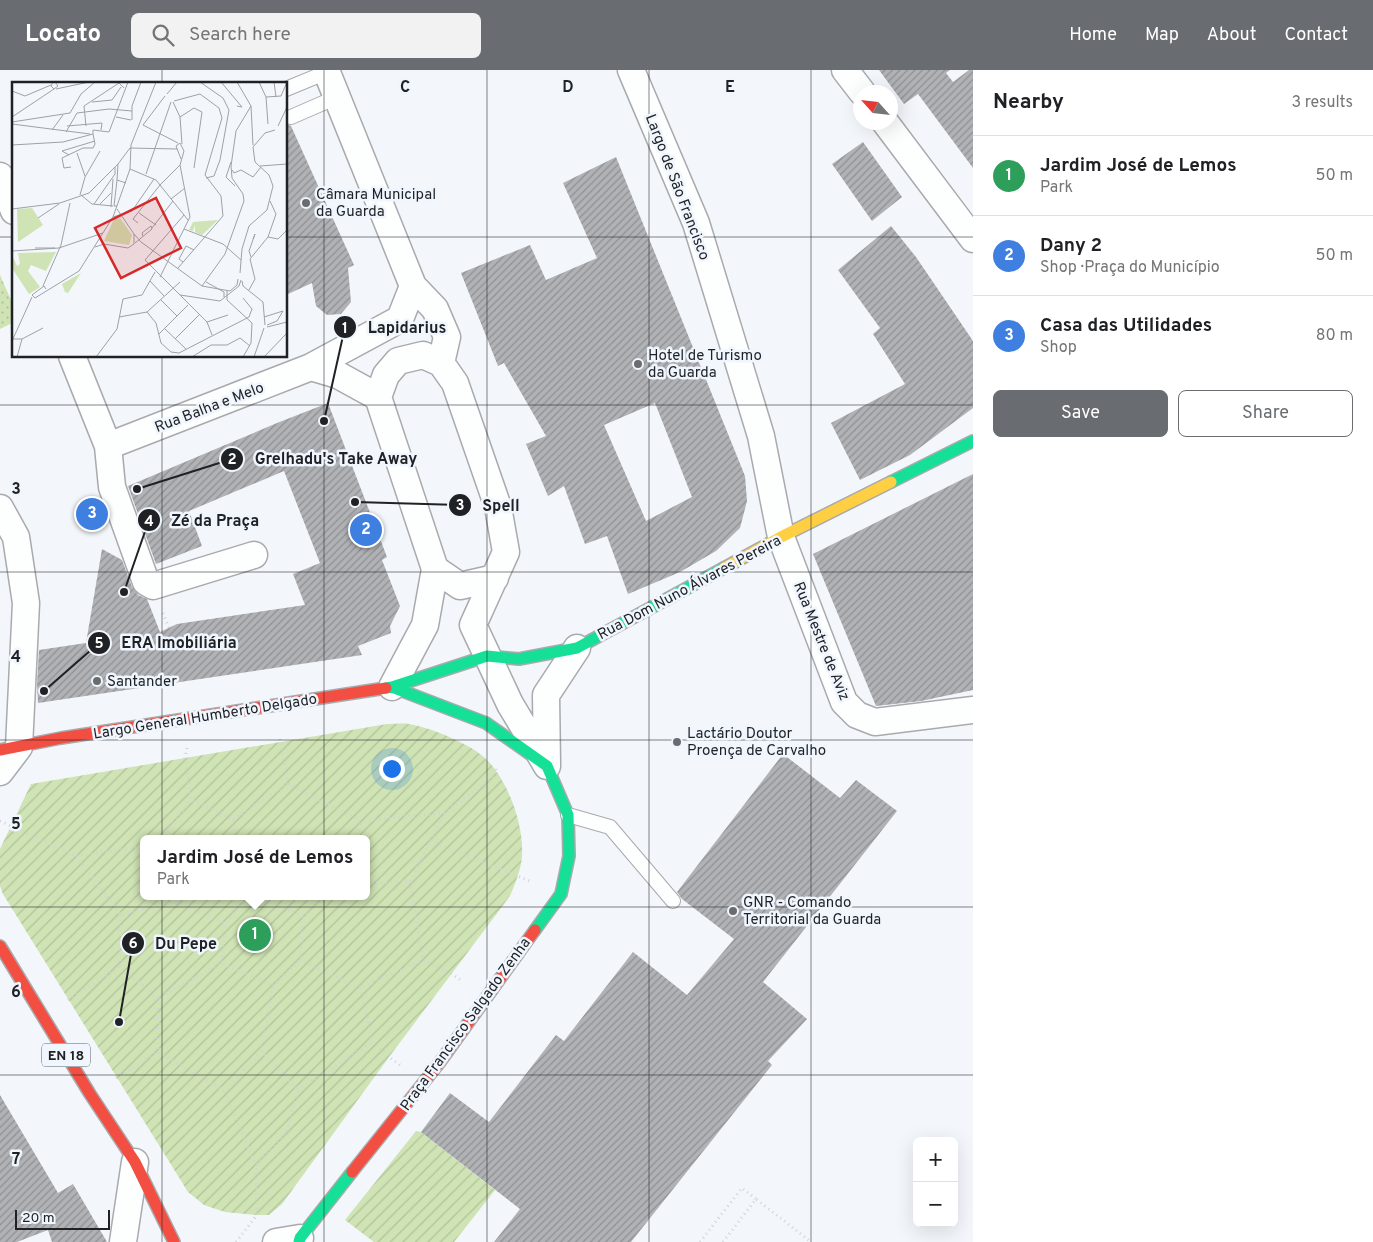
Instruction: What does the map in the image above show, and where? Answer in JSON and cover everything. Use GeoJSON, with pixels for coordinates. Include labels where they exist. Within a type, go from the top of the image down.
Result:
{"type":"FeatureCollection","features":[{"type":"Feature","properties":{"kind":"main road","name":"Rua Dom Nuno Álvares Pereira"},"geometry":{"type":"LineString","coordinates":[[392,687],[487,656],[519,659],[577,648],[781,537],[973,441]]}},
{"type":"Feature","properties":{"kind":"main road","name":"Largo General Humberto Delgado"},"geometry":{"type":"LineString","coordinates":[[10,748],[61,738],[392,687]]}},
{"type":"Feature","properties":{"kind":"main road"},"geometry":{"type":"LineString","coordinates":[[392,687],[486,723],[547,766]]}},
{"type":"Feature","properties":{"kind":"main road","name":"Praça Francisco Salgado Zenha"},"geometry":{"type":"LineString","coordinates":[[292,1241],[424,1082],[561,894],[569,856],[568,815],[547,766]]}},
{"type":"Feature","properties":{"kind":"main road","name":"EN 18"},"geometry":{"type":"LineString","coordinates":[[0,946],[90,1094],[134,1162],[174,1242]]}},
{"type":"Feature","properties":{"kind":"street","name":"Largo de São Francisco"},"geometry":{"type":"LineString","coordinates":[[631,70],[696,224],[761,436],[781,537]]}},
{"type":"Feature","properties":{"kind":"street"},"geometry":{"type":"LineString","coordinates":[[845,70],[857,85]]}},
{"type":"Feature","properties":{"kind":"street"},"geometry":{"type":"LineString","coordinates":[[327,71],[413,286],[434,309],[446,337],[441,364],[422,355],[398,361],[386,375],[378,397],[435,569],[425,625],[392,687]]}},
{"type":"Feature","properties":{"kind":"street"},"geometry":{"type":"LineString","coordinates":[[891,130],[973,239]]}},
{"type":"Feature","properties":{"kind":"street"},"geometry":{"type":"LineString","coordinates":[[0,176],[12,206]]}},
{"type":"Feature","properties":{"kind":"street","name":"Rua Balha e Melo"},"geometry":{"type":"LineString","coordinates":[[108,446],[311,367],[400,318],[413,286]]}},
{"type":"Feature","properties":{"kind":"street"},"geometry":{"type":"LineString","coordinates":[[73,358],[108,446],[112,487],[146,582],[153,586],[254,555]]}},
{"type":"Feature","properties":{"kind":"street","name":"Praça Francisco Salgado Zenha"},"geometry":{"type":"LineString","coordinates":[[441,364],[455,383],[498,507],[506,552],[473,625],[510,704],[547,766]]}},
{"type":"Feature","properties":{"kind":"street"},"geometry":{"type":"LineString","coordinates":[[311,367],[338,375],[378,397]]}},
{"type":"Feature","properties":{"kind":"street"},"geometry":{"type":"LineString","coordinates":[[0,508],[16,537],[26,603],[10,748],[0,772]]}},
{"type":"Feature","properties":{"kind":"street","name":"Rua Mestre de Aviz"},"geometry":{"type":"LineString","coordinates":[[781,537],[844,702],[857,715],[875,722],[973,710]]}},
{"type":"Feature","properties":{"kind":"street"},"geometry":{"type":"LineString","coordinates":[[435,569],[460,586],[495,578]]}},
{"type":"Feature","properties":{"kind":"street","name":"Praça Francisco Salgado Zenha"},"geometry":{"type":"LineString","coordinates":[[547,766],[546,695],[577,648]]}},
{"type":"Feature","properties":{"kind":"street"},"geometry":{"type":"LineString","coordinates":[[123,1242],[134,1162]]}},
{"type":"Feature","properties":{"kind":"lane"},"geometry":{"type":"LineString","coordinates":[[288,89],[327,71]]}},
{"type":"Feature","properties":{"kind":"lane"},"geometry":{"type":"LineString","coordinates":[[291,117],[337,97]]}},
{"type":"Feature","properties":{"kind":"lane"},"geometry":{"type":"LineString","coordinates":[[568,815],[610,827],[673,902]]}},
{"type":"Feature","properties":{"kind":"path"},"geometry":{"type":"LineString","coordinates":[[276,705],[280,742],[288,784]]}},
{"type":"Feature","properties":{"kind":"path"},"geometry":{"type":"LineString","coordinates":[[164,835],[192,800],[185,758],[193,718]]}},
{"type":"Feature","properties":{"kind":"path"},"geometry":{"type":"LineString","coordinates":[[423,960],[410,882],[444,813],[497,774],[496,766]]}},
{"type":"Feature","properties":{"kind":"path"},"geometry":{"type":"LineString","coordinates":[[233,819],[288,784]]}},
{"type":"Feature","properties":{"kind":"path"},"geometry":{"type":"LineString","coordinates":[[288,784],[362,821],[444,813]]}},
{"type":"Feature","properties":{"kind":"path"},"geometry":{"type":"LineString","coordinates":[[192,800],[233,819]]}},
{"type":"Feature","properties":{"kind":"path"},"geometry":{"type":"LineString","coordinates":[[233,819],[237,835]]}},
{"type":"Feature","properties":{"kind":"path"},"geometry":{"type":"LineString","coordinates":[[0,821],[76,856],[121,915],[120,967]]}},
{"type":"Feature","properties":{"kind":"path"},"geometry":{"type":"LineString","coordinates":[[357,835],[362,821]]}},
{"type":"Feature","properties":{"kind":"path"},"geometry":{"type":"LineString","coordinates":[[430,841],[561,894]]}},
{"type":"Feature","properties":{"kind":"path"},"geometry":{"type":"LineString","coordinates":[[76,856],[140,847]]}},
{"type":"Feature","properties":{"kind":"path"},"geometry":{"type":"LineString","coordinates":[[370,883],[410,882]]}},
{"type":"Feature","properties":{"kind":"path"},"geometry":{"type":"LineString","coordinates":[[221,963],[226,924],[246,900]]}},
{"type":"Feature","properties":{"kind":"path"},"geometry":{"type":"LineString","coordinates":[[265,900],[303,916]]}},
{"type":"Feature","properties":{"kind":"path"},"geometry":{"type":"LineString","coordinates":[[224,1091],[262,1052],[273,986],[300,960],[303,916],[320,900]]}},
{"type":"Feature","properties":{"kind":"path"},"geometry":{"type":"LineString","coordinates":[[121,915],[174,901],[226,924]]}},
{"type":"Feature","properties":{"kind":"path"},"geometry":{"type":"LineString","coordinates":[[300,960],[360,988],[423,960],[452,974],[486,998]]}},
{"type":"Feature","properties":{"kind":"path"},"geometry":{"type":"LineString","coordinates":[[221,963],[273,986]]}},
{"type":"Feature","properties":{"kind":"path"},"geometry":{"type":"LineString","coordinates":[[158,998],[221,963]]}},
{"type":"Feature","properties":{"kind":"path"},"geometry":{"type":"LineString","coordinates":[[120,967],[158,998]]}},
{"type":"Feature","properties":{"kind":"path"},"geometry":{"type":"LineString","coordinates":[[43,1016],[120,967]]}},
{"type":"Feature","properties":{"kind":"path"},"geometry":{"type":"LineString","coordinates":[[360,988],[373,1042],[389,1057],[424,1082]]}},
{"type":"Feature","properties":{"kind":"path"},"geometry":{"type":"LineString","coordinates":[[158,998],[158,1052]]}},
{"type":"Feature","properties":{"kind":"path"},"geometry":{"type":"LineString","coordinates":[[256,1166],[287,1131],[298,1090],[373,1042]]}},
{"type":"Feature","properties":{"kind":"path"},"geometry":{"type":"LineString","coordinates":[[158,1052],[224,1091],[256,1166],[257,1215],[236,1242]]}},
{"type":"Feature","properties":{"kind":"path"},"geometry":{"type":"LineString","coordinates":[[90,1094],[158,1052]]}},
{"type":"Feature","properties":{"kind":"path"},"geometry":{"type":"LineString","coordinates":[[262,1052],[298,1090]]}},
{"type":"Feature","properties":{"kind":"path"},"geometry":{"type":"LineString","coordinates":[[700,1242],[742,1188],[811,1242]]}},
{"type":"Feature","properties":{"kind":"path"},"geometry":{"type":"LineString","coordinates":[[723,1242],[756,1199]]}},
{"type":"Feature","properties":{"kind":"green space"},"geometry":{"type":"Polygon","coordinates":[[[0,275],[12,302],[12,323],[0,329],[0,275]]]}},
{"type":"Feature","properties":{"kind":"green space"},"geometry":{"type":"Polygon","coordinates":[[[387,724],[409,724],[429,729],[462,743],[481,755],[496,770],[509,793],[518,819],[522,856],[518,877],[510,896],[282,1204],[269,1215],[257,1215],[225,1212],[204,1205],[188,1192],[3,894],[0,886],[0,849],[31,784],[387,724]]]}},
{"type":"Feature","properties":{"kind":"green space"},"geometry":{"type":"Polygon","coordinates":[[[416,1131],[421,1132],[495,1190],[454,1242],[374,1242],[345,1220],[416,1131]]]}},
{"type":"Feature","properties":{"kind":"building"},"geometry":{"type":"Polygon","coordinates":[[[879,70],[950,70],[946,73],[953,82],[969,70],[973,70],[973,168],[918,94],[904,104],[898,96],[898,85],[890,85],[879,70]]]}},
{"type":"Feature","properties":{"kind":"building","name":"Câmara Municipal da Guarda"},"geometry":{"type":"Polygon","coordinates":[[[288,125],[291,126],[354,265],[348,268],[351,302],[341,314],[327,315],[316,306],[312,283],[288,294],[288,125]]]}},
{"type":"Feature","properties":{"kind":"building"},"geometry":{"type":"Polygon","coordinates":[[[863,142],[902,197],[872,221],[832,164],[863,142]]]}},
{"type":"Feature","properties":{"kind":"building","name":"Hotel de Turismo da Guarda"},"geometry":{"type":"Polygon","coordinates":[[[616,157],[745,476],[747,501],[740,528],[716,551],[680,572],[628,594],[607,536],[585,544],[564,486],[548,496],[526,444],[546,436],[504,363],[498,366],[461,273],[530,245],[546,280],[597,258],[563,183],[616,157]],[[655,403],[604,425],[646,521],[692,497],[655,403]]]}},
{"type":"Feature","properties":{"kind":"building"},"geometry":{"type":"Polygon","coordinates":[[[891,226],[916,257],[973,341],[973,408],[910,455],[860,480],[831,423],[905,384],[873,334],[880,328],[838,270],[891,226]]]}},
{"type":"Feature","properties":{"kind":"building"},"geometry":{"type":"Polygon","coordinates":[[[328,403],[387,557],[382,560],[400,606],[390,626],[391,633],[358,646],[362,655],[38,703],[39,650],[86,643],[102,549],[122,560],[132,587],[138,595],[147,599],[160,632],[177,624],[305,605],[293,574],[320,563],[284,471],[189,511],[202,546],[156,564],[128,486],[328,403]]]}},
{"type":"Feature","properties":{"kind":"building"},"geometry":{"type":"Polygon","coordinates":[[[973,474],[973,690],[921,701],[876,706],[813,554],[973,474]]]}},
{"type":"Feature","properties":{"kind":"building"},"geometry":{"type":"Polygon","coordinates":[[[783,754],[840,798],[856,780],[897,811],[763,982],[807,1019],[768,1061],[772,1065],[631,1242],[494,1242],[520,1209],[421,1132],[450,1093],[489,1122],[556,1035],[564,1041],[633,952],[687,995],[734,939],[682,899],[677,892],[783,754]]]}},
{"type":"Feature","properties":{"kind":"building"},"geometry":{"type":"Polygon","coordinates":[[[0,1095],[58,1193],[73,1184],[107,1242],[52,1242],[48,1230],[17,1242],[0,1242],[0,1095]]]}},
{"type":"Feature","properties":{"kind":"traffic: fast"},"geometry":{"type":"LineString","coordinates":[[891,482],[973,441]]}},
{"type":"Feature","properties":{"kind":"traffic: fast"},"geometry":{"type":"LineString","coordinates":[[392,687],[487,656],[519,659],[577,648],[724,568]]}},
{"type":"Feature","properties":{"kind":"traffic: fast"},"geometry":{"type":"LineString","coordinates":[[386,688],[392,687],[486,723],[547,766],[568,815],[569,856],[561,894],[535,930]]}},
{"type":"Feature","properties":{"kind":"traffic: fast"},"geometry":{"type":"LineString","coordinates":[[299,1242],[300,1238],[352,1172]]}},
{"type":"Feature","properties":{"kind":"traffic: slow"},"geometry":{"type":"LineString","coordinates":[[724,568],[891,482]]}},
{"type":"Feature","properties":{"kind":"traffic: jam"},"geometry":{"type":"LineString","coordinates":[[0,750],[61,738],[386,688]]}},
{"type":"Feature","properties":{"kind":"traffic: jam"},"geometry":{"type":"LineString","coordinates":[[352,1172],[440,1062],[535,930]]}},
{"type":"Feature","properties":{"kind":"traffic: jam"},"geometry":{"type":"LineString","coordinates":[[0,946],[90,1094],[135,1162],[174,1242]]}},
{"type":"Feature","properties":{"kind":"place","name":"Câmara Municipal da Guarda"},"geometry":{"type":"Point","coordinates":[306,203]}},
{"type":"Feature","properties":{"kind":"place","name":"Hotel de Turismo da Guarda"},"geometry":{"type":"Point","coordinates":[638,364]}},
{"type":"Feature","properties":{"kind":"place","name":"Lapidarius"},"geometry":{"type":"Point","coordinates":[324,421]}},
{"type":"Feature","properties":{"kind":"place","name":"Grelhadu's Take Away"},"geometry":{"type":"Point","coordinates":[137,489]}},
{"type":"Feature","properties":{"kind":"place","name":"Spell"},"geometry":{"type":"Point","coordinates":[355,502]}},
{"type":"Feature","properties":{"kind":"place","name":"Casa das Utilidades"},"geometry":{"type":"Point","coordinates":[92,514]}},
{"type":"Feature","properties":{"kind":"place","name":"Dany 2"},"geometry":{"type":"Point","coordinates":[366,530]}},
{"type":"Feature","properties":{"kind":"place","name":"Zé da Praça"},"geometry":{"type":"Point","coordinates":[124,592]}},
{"type":"Feature","properties":{"kind":"place","name":"Santander"},"geometry":{"type":"Point","coordinates":[97,681]}},
{"type":"Feature","properties":{"kind":"place","name":"ERA Imobiliária"},"geometry":{"type":"Point","coordinates":[44,691]}},
{"type":"Feature","properties":{"kind":"place","name":"Lactário Doutor Proença de Carvalho"},"geometry":{"type":"Point","coordinates":[677,742]}},
{"type":"Feature","properties":{"kind":"place","name":"GNR - Comando Territorial da Guarda"},"geometry":{"type":"Point","coordinates":[733,911]}},
{"type":"Feature","properties":{"kind":"place","name":"Jardim José de Lemos"},"geometry":{"type":"Point","coordinates":[255,935]}},
{"type":"Feature","properties":{"kind":"place","name":"Du Pepe"},"geometry":{"type":"Point","coordinates":[119,1022]}}]}
